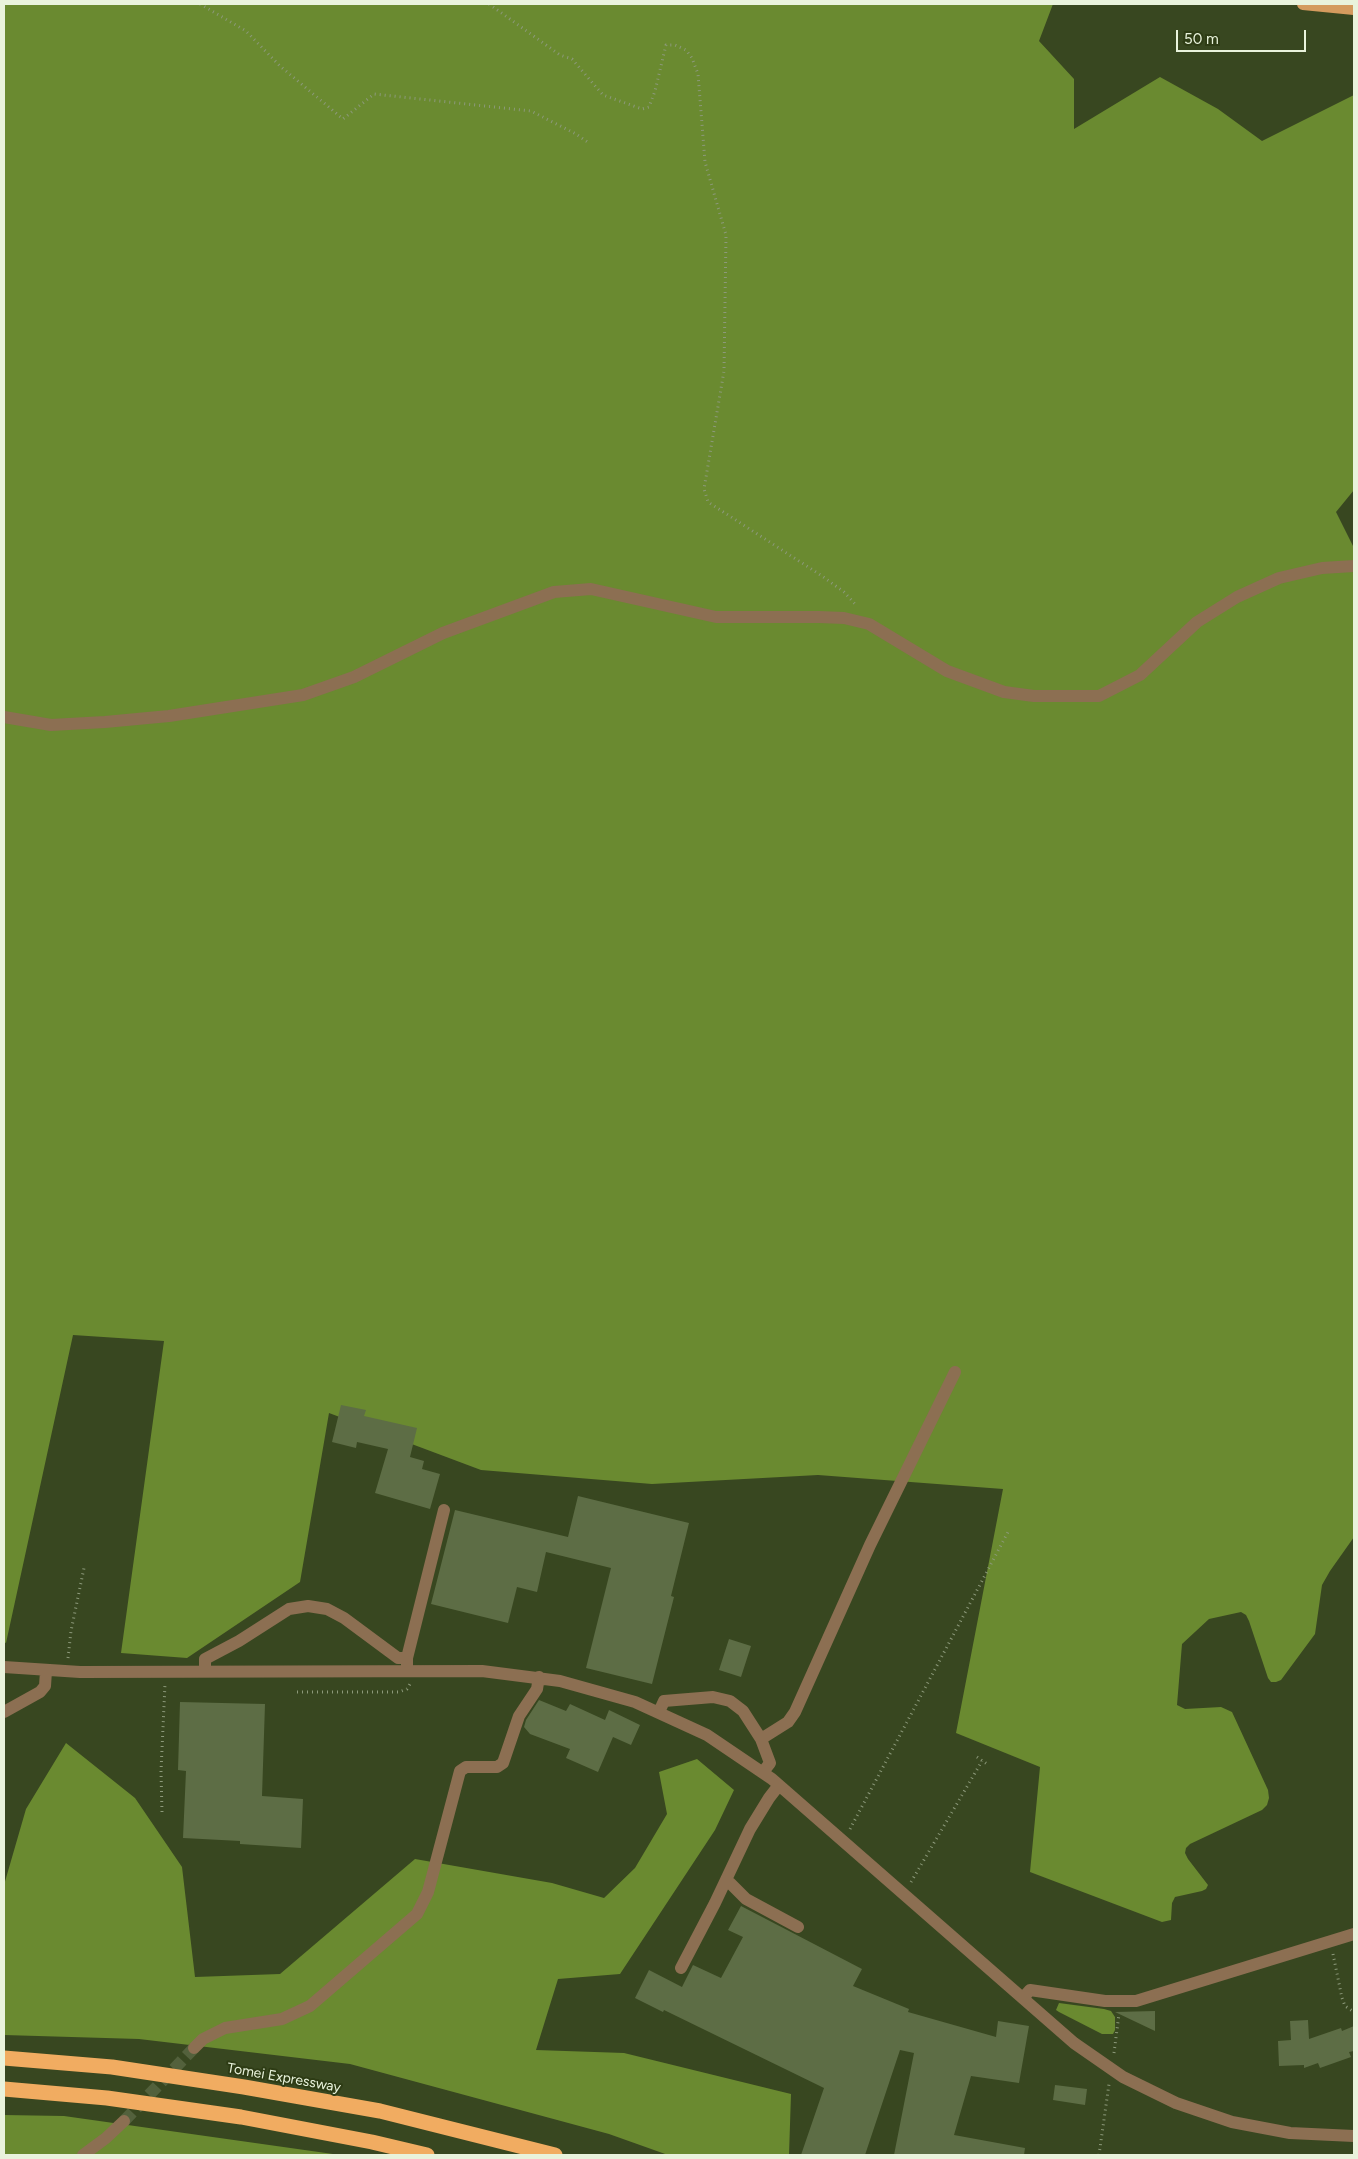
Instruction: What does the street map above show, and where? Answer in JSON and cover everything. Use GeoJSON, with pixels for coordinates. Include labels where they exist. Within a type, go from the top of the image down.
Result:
{"type":"FeatureCollection","features":[{"type":"Feature","properties":{"kind":"highway","name":"Tomei Expressway"},"geometry":{"type":"LineString","coordinates":[[4,2058],[112,2067],[244,2086],[380,2111],[555,2155]]}},
{"type":"Feature","properties":{"kind":"highway"},"geometry":{"type":"LineString","coordinates":[[4,2089],[107,2098],[241,2117],[372,2142],[427,2155]]}},
{"type":"Feature","properties":{"kind":"main road"},"geometry":{"type":"LineString","coordinates":[[1303,4],[1354,9]]}},
{"type":"Feature","properties":{"kind":"street"},"geometry":{"type":"LineString","coordinates":[[4,717],[51,725],[105,722],[169,716],[303,695],[354,677],[443,633],[554,592],[591,589],[716,618],[844,618],[869,624],[947,671],[1004,692],[1034,696],[1099,696],[1140,675],[1198,622],[1237,597],[1279,578],[1322,568],[1354,566]]}},
{"type":"Feature","properties":{"kind":"street"},"geometry":{"type":"LineString","coordinates":[[761,1738],[788,1722],[795,1712],[870,1545],[955,1372]]}},
{"type":"Feature","properties":{"kind":"street"},"geometry":{"type":"LineString","coordinates":[[409,1666],[444,1510]]}},
{"type":"Feature","properties":{"kind":"street"},"geometry":{"type":"LineString","coordinates":[[205,1671],[205,1660],[289,1610],[308,1606],[327,1609],[344,1618],[409,1666]]}},
{"type":"Feature","properties":{"kind":"street"},"geometry":{"type":"LineString","coordinates":[[4,1667],[67,1672],[409,1666],[539,1677],[602,1691],[659,1712],[707,1735],[763,1772],[1074,2043],[1112,2069],[1176,2103],[1232,2122],[1290,2133],[1354,2136]]}},
{"type":"Feature","properties":{"kind":"street"},"geometry":{"type":"LineString","coordinates":[[4,1712],[40,1692],[45,1686],[46,1671]]}},
{"type":"Feature","properties":{"kind":"street"},"geometry":{"type":"LineString","coordinates":[[194,2048],[203,2040],[225,2028],[282,2019],[310,2006],[417,1914],[428,1892],[460,1771],[466,1767],[497,1767],[503,1764],[519,1716],[537,1690],[539,1677]]}},
{"type":"Feature","properties":{"kind":"street"},"geometry":{"type":"LineString","coordinates":[[659,1712],[664,1701],[713,1697],[730,1701],[743,1711],[761,1738],[770,1763],[763,1772]]}},
{"type":"Feature","properties":{"kind":"street"},"geometry":{"type":"LineString","coordinates":[[681,1968],[726,1881],[750,1829],[769,1798],[780,1785]]}},
{"type":"Feature","properties":{"kind":"street"},"geometry":{"type":"LineString","coordinates":[[726,1881],[746,1899],[798,1926]]}},
{"type":"Feature","properties":{"kind":"street"},"geometry":{"type":"LineString","coordinates":[[1023,1998],[1030,1990],[1120,2002],[1151,1997],[1354,1934]]}},
{"type":"Feature","properties":{"kind":"street"},"geometry":{"type":"LineString","coordinates":[[83,2155],[106,2138],[124,2121]]}},
{"type":"Feature","properties":{"kind":"path"},"geometry":{"type":"LineString","coordinates":[[200,4],[246,31],[280,66],[343,119],[374,94],[531,111],[576,134],[589,144]]}},
{"type":"Feature","properties":{"kind":"path"},"geometry":{"type":"LineString","coordinates":[[489,4],[560,55],[572,59],[603,95],[642,109],[649,107],[656,91],[666,45],[675,45],[686,50],[692,58],[698,74],[705,162],[726,235],[724,371],[704,489],[708,502],[844,592],[869,624]]}},
{"type":"Feature","properties":{"kind":"path"},"geometry":{"type":"LineString","coordinates":[[841,1839],[849,1830],[1008,1532]]}},
{"type":"Feature","properties":{"kind":"path"},"geometry":{"type":"LineString","coordinates":[[67,1672],[71,1632],[84,1568]]}},
{"type":"Feature","properties":{"kind":"path"},"geometry":{"type":"LineString","coordinates":[[297,1692],[403,1691],[411,1682],[409,1666]]}},
{"type":"Feature","properties":{"kind":"path"},"geometry":{"type":"LineString","coordinates":[[162,1812],[161,1771],[166,1671]]}},
{"type":"Feature","properties":{"kind":"path"},"geometry":{"type":"LineString","coordinates":[[977,1757],[987,1764]]}},
{"type":"Feature","properties":{"kind":"path"},"geometry":{"type":"LineString","coordinates":[[902,1892],[910,1884],[982,1761]]}},
{"type":"Feature","properties":{"kind":"path"},"geometry":{"type":"LineString","coordinates":[[1329,1942],[1342,1998],[1346,2006],[1354,2012]]}},
{"type":"Feature","properties":{"kind":"path"},"geometry":{"type":"LineString","coordinates":[[1099,2155],[1120,2002]]}},
{"type":"Feature","properties":{"kind":"green space"},"geometry":{"type":"Polygon","coordinates":[[[4,4],[1053,4],[1039,41],[1074,79],[1074,129],[1160,77],[1218,109],[1262,141],[1354,95],[1354,490],[1336,512],[1354,548],[1354,1537],[1322,1585],[1315,1634],[1281,1680],[1271,1682],[1268,1678],[1249,1621],[1246,1615],[1241,1612],[1209,1619],[1182,1644],[1177,1705],[1185,1709],[1221,1707],[1232,1712],[1268,1790],[1269,1798],[1267,1805],[1262,1810],[1190,1844],[1186,1848],[1185,1853],[1188,1859],[1208,1885],[1202,1891],[1175,1897],[1172,1903],[1171,1920],[1162,1922],[1030,1872],[1040,1767],[956,1733],[1003,1489],[818,1475],[652,1484],[481,1470],[329,1413],[300,1582],[187,1658],[121,1653],[164,1341],[73,1335],[6,1643],[4,1642],[4,4]]]}},
{"type":"Feature","properties":{"kind":"green space"},"geometry":{"type":"Polygon","coordinates":[[[66,1743],[135,1798],[182,1867],[195,1977],[280,1974],[415,1859],[552,1883],[604,1898],[635,1868],[667,1814],[659,1772],[697,1759],[734,1790],[715,1830],[620,1974],[558,1979],[536,2050],[624,2053],[791,2094],[789,2155],[668,2155],[609,2134],[350,2064],[139,2039],[4,2035],[4,1885],[26,1809],[66,1743]]]}},
{"type":"Feature","properties":{"kind":"green space"},"geometry":{"type":"Polygon","coordinates":[[[1059,2003],[1111,2011],[1115,2017],[1115,2030],[1113,2034],[1102,2034],[1059,2012],[1056,2010],[1059,2003]]]}},
{"type":"Feature","properties":{"kind":"green space"},"geometry":{"type":"Polygon","coordinates":[[[4,2115],[64,2116],[340,2155],[4,2155],[4,2115]]]}},
{"type":"Feature","properties":{"kind":"building"},"geometry":{"type":"Polygon","coordinates":[[[341,1405],[366,1410],[364,1416],[417,1428],[410,1457],[424,1461],[422,1469],[440,1474],[430,1509],[375,1493],[388,1449],[357,1442],[356,1448],[332,1442],[341,1405]]]}},
{"type":"Feature","properties":{"kind":"building"},"geometry":{"type":"Polygon","coordinates":[[[578,1496],[689,1523],[671,1596],[674,1597],[652,1684],[586,1668],[611,1568],[546,1552],[537,1592],[517,1587],[508,1623],[431,1604],[455,1510],[568,1537],[578,1496]]]}},
{"type":"Feature","properties":{"kind":"building"},"geometry":{"type":"Polygon","coordinates":[[[729,1639],[751,1646],[741,1677],[719,1670],[729,1639]]]}},
{"type":"Feature","properties":{"kind":"building"},"geometry":{"type":"Polygon","coordinates":[[[539,1700],[566,1711],[570,1704],[605,1720],[609,1710],[640,1725],[631,1745],[613,1737],[598,1772],[566,1758],[570,1749],[530,1734],[524,1727],[526,1720],[539,1700]]]}},
{"type":"Feature","properties":{"kind":"building"},"geometry":{"type":"Polygon","coordinates":[[[180,1702],[265,1704],[262,1796],[303,1799],[301,1848],[240,1844],[240,1841],[183,1838],[186,1771],[178,1770],[180,1702]]]}},
{"type":"Feature","properties":{"kind":"building"},"geometry":{"type":"Polygon","coordinates":[[[741,1906],[862,1969],[853,1986],[909,2009],[908,2012],[996,2037],[998,2021],[1029,2026],[1019,2083],[971,2076],[954,2135],[1025,2148],[1024,2155],[894,2155],[914,2053],[900,2050],[865,2155],[801,2155],[824,2088],[664,2010],[663,2012],[635,1998],[649,1970],[682,1987],[693,1965],[721,1978],[743,1937],[728,1930],[741,1906]]]}},
{"type":"Feature","properties":{"kind":"building"},"geometry":{"type":"Polygon","coordinates":[[[1155,2011],[1155,2031],[1115,2012],[1155,2011]]]}},
{"type":"Feature","properties":{"kind":"building"},"geometry":{"type":"Polygon","coordinates":[[[1308,2020],[1309,2039],[1341,2028],[1342,2031],[1354,2026],[1354,2051],[1349,2052],[1351,2057],[1320,2068],[1318,2063],[1304,2068],[1304,2065],[1279,2066],[1278,2041],[1291,2040],[1290,2021],[1308,2020]]]}},
{"type":"Feature","properties":{"kind":"building"},"geometry":{"type":"Polygon","coordinates":[[[1055,2085],[1087,2089],[1085,2105],[1053,2100],[1055,2085]]]}},
{"type":"Feature","properties":{"kind":"tunnel"},"geometry":{"type":"LineString","coordinates":[[124,2121],[194,2048]]}}]}
